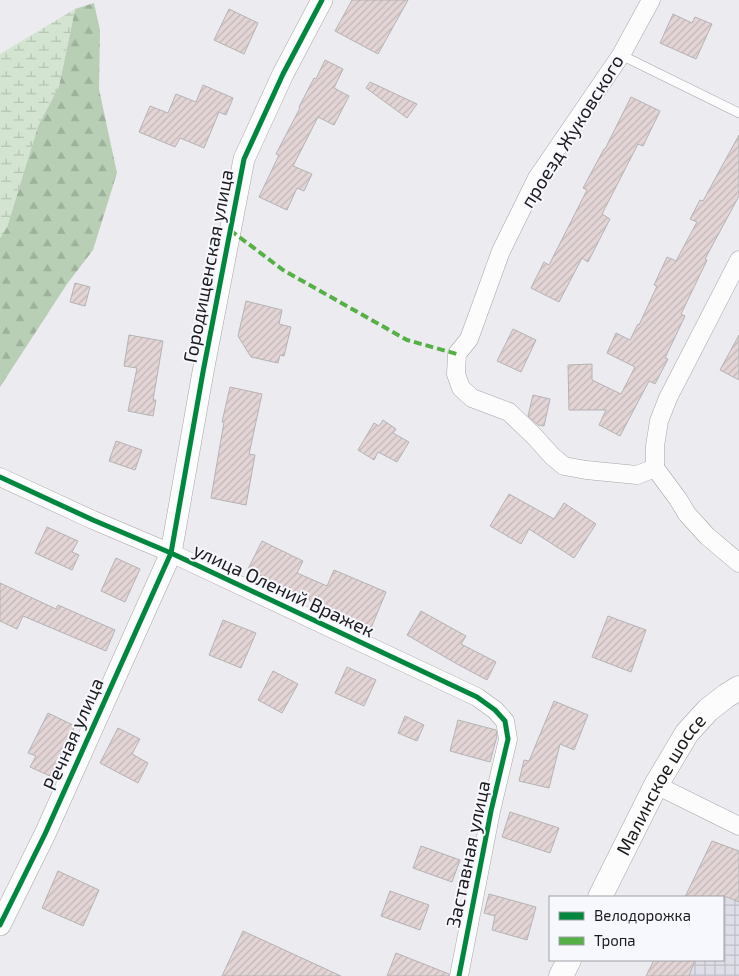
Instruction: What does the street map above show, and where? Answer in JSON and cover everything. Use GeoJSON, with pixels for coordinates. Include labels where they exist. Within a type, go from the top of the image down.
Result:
{"type":"FeatureCollection","features":[{"type":"Feature","properties":{"kind":"main road","name":"Малинское шоссе"},"geometry":{"type":"LineString","coordinates":[[600,896],[656,785],[687,733],[708,710],[739,688]]}},
{"type":"Feature","properties":{"kind":"main road"},"geometry":{"type":"LineString","coordinates":[[561,976],[568,961]]}},
{"type":"Feature","properties":{"kind":"street","name":"Городищенская улица"},"geometry":{"type":"LineString","coordinates":[[171,553],[203,372],[244,159],[283,74],[322,0]]}},
{"type":"Feature","properties":{"kind":"street","name":"проезд Жуковского"},"geometry":{"type":"LineString","coordinates":[[651,0],[621,55],[537,178],[501,251],[469,338],[457,354],[456,374],[461,388],[472,398],[509,412],[564,466],[637,475],[655,468]]}},
{"type":"Feature","properties":{"kind":"street"},"geometry":{"type":"LineString","coordinates":[[739,260],[668,398],[659,421],[655,446],[655,468],[678,498],[687,514],[708,536],[739,563]]}},
{"type":"Feature","properties":{"kind":"street","name":"улица Олений Вражек"},"geometry":{"type":"LineString","coordinates":[[0,477],[93,520],[171,553],[477,697],[494,710],[505,722],[508,739]]}},
{"type":"Feature","properties":{"kind":"street","name":"Речная улица"},"geometry":{"type":"LineString","coordinates":[[0,925],[44,834],[171,553]]}},
{"type":"Feature","properties":{"kind":"street","name":"Заставная улица"},"geometry":{"type":"LineString","coordinates":[[460,976],[491,811],[508,739]]}},
{"type":"Feature","properties":{"kind":"street"},"geometry":{"type":"LineString","coordinates":[[656,785],[739,826]]}},
{"type":"Feature","properties":{"kind":"lane"},"geometry":{"type":"LineString","coordinates":[[621,55],[739,113]]}},
{"type":"Feature","properties":{"kind":"shaded area"},"geometry":{"type":"Polygon","coordinates":[[[712,841],[739,851],[739,976],[646,976],[654,961],[724,961],[724,896],[685,896],[712,841]]]}},
{"type":"Feature","properties":{"kind":"green space"},"geometry":{"type":"Polygon","coordinates":[[[94,3],[100,30],[99,89],[117,173],[93,250],[67,284],[0,387],[0,238],[7,227],[38,126],[59,86],[75,9],[94,3]]]}},
{"type":"Feature","properties":{"kind":"green space"},"geometry":{"type":"Polygon","coordinates":[[[75,9],[59,86],[38,126],[7,227],[0,238],[0,54],[75,9]]]}},
{"type":"Feature","properties":{"kind":"building"},"geometry":{"type":"Polygon","coordinates":[[[352,0],[408,0],[378,54],[335,31],[352,0]]]}},
{"type":"Feature","properties":{"kind":"building"},"geometry":{"type":"Polygon","coordinates":[[[229,9],[258,23],[244,54],[214,40],[229,9]]]}},
{"type":"Feature","properties":{"kind":"building"},"geometry":{"type":"Polygon","coordinates":[[[673,14],[692,23],[695,17],[712,24],[696,59],[660,43],[673,14]]]}},
{"type":"Feature","properties":{"kind":"building"},"geometry":{"type":"Polygon","coordinates":[[[325,60],[343,69],[334,88],[349,96],[334,125],[318,117],[293,166],[312,174],[304,191],[297,188],[287,210],[259,197],[279,155],[276,154],[325,60]]]}},
{"type":"Feature","properties":{"kind":"building"},"geometry":{"type":"Polygon","coordinates":[[[370,82],[417,104],[407,118],[366,88],[370,82]]]}},
{"type":"Feature","properties":{"kind":"building"},"geometry":{"type":"Polygon","coordinates":[[[203,85],[233,98],[226,115],[219,112],[204,148],[180,138],[175,147],[139,132],[150,106],[168,113],[176,94],[196,102],[203,85]]]}},
{"type":"Feature","properties":{"kind":"building"},"geometry":{"type":"Polygon","coordinates":[[[631,97],[660,111],[643,146],[638,144],[602,214],[610,219],[588,262],[582,258],[559,302],[531,288],[544,262],[549,265],[587,190],[583,188],[631,97]]]}},
{"type":"Feature","properties":{"kind":"building"},"geometry":{"type":"Polygon","coordinates":[[[739,135],[739,196],[705,259],[707,260],[681,314],[685,316],[665,358],[668,359],[655,384],[649,381],[620,436],[599,425],[606,410],[569,410],[568,365],[592,364],[592,380],[621,394],[635,367],[607,353],[616,333],[630,340],[657,286],[654,285],[667,257],[676,261],[697,222],[690,219],[700,200],[703,201],[739,135]]]}},
{"type":"Feature","properties":{"kind":"building"},"geometry":{"type":"Polygon","coordinates":[[[75,283],[90,287],[85,306],[70,302],[75,283]]]}},
{"type":"Feature","properties":{"kind":"building"},"geometry":{"type":"Polygon","coordinates":[[[246,301],[282,310],[279,324],[291,327],[284,356],[280,355],[278,363],[251,357],[238,336],[246,301]]]}},
{"type":"Feature","properties":{"kind":"building"},"geometry":{"type":"Polygon","coordinates":[[[513,329],[536,340],[521,372],[497,361],[513,329]]]}},
{"type":"Feature","properties":{"kind":"building"},"geometry":{"type":"Polygon","coordinates":[[[129,335],[163,341],[153,400],[156,400],[153,416],[128,411],[137,368],[124,366],[129,335]]]}},
{"type":"Feature","properties":{"kind":"building"},"geometry":{"type":"Polygon","coordinates":[[[739,335],[739,380],[720,370],[739,335]]]}},
{"type":"Feature","properties":{"kind":"building"},"geometry":{"type":"Polygon","coordinates":[[[230,387],[262,394],[249,454],[255,455],[246,505],[211,498],[224,422],[222,422],[230,387]]]}},
{"type":"Feature","properties":{"kind":"building"},"geometry":{"type":"Polygon","coordinates":[[[533,395],[550,399],[544,426],[538,425],[528,416],[533,395]]]}},
{"type":"Feature","properties":{"kind":"building"},"geometry":{"type":"Polygon","coordinates":[[[383,420],[396,429],[393,433],[409,442],[397,462],[378,452],[374,460],[358,450],[374,423],[379,426],[383,420]]]}},
{"type":"Feature","properties":{"kind":"building"},"geometry":{"type":"Polygon","coordinates":[[[116,441],[142,450],[135,470],[109,461],[116,441]]]}},
{"type":"Feature","properties":{"kind":"building"},"geometry":{"type":"Polygon","coordinates":[[[509,494],[554,519],[564,503],[596,524],[574,558],[529,529],[521,544],[490,526],[509,494]]]}},
{"type":"Feature","properties":{"kind":"building"},"geometry":{"type":"Polygon","coordinates":[[[47,527],[78,541],[72,552],[79,555],[72,570],[35,553],[47,527]]]}},
{"type":"Feature","properties":{"kind":"building"},"geometry":{"type":"Polygon","coordinates":[[[262,541],[303,561],[297,573],[327,586],[334,570],[386,592],[371,628],[310,601],[248,569],[262,541]]]}},
{"type":"Feature","properties":{"kind":"building"},"geometry":{"type":"Polygon","coordinates":[[[116,558],[140,569],[125,602],[101,591],[116,558]]]}},
{"type":"Feature","properties":{"kind":"building"},"geometry":{"type":"Polygon","coordinates":[[[0,583],[56,609],[58,605],[115,630],[106,651],[23,616],[17,629],[0,621],[0,583]]]}},
{"type":"Feature","properties":{"kind":"building"},"geometry":{"type":"Polygon","coordinates":[[[421,611],[466,636],[461,644],[496,662],[487,680],[407,635],[421,611]]]}},
{"type":"Feature","properties":{"kind":"building"},"geometry":{"type":"Polygon","coordinates":[[[608,616],[646,630],[631,672],[592,657],[608,616]]]}},
{"type":"Feature","properties":{"kind":"building"},"geometry":{"type":"Polygon","coordinates":[[[223,620],[256,633],[241,668],[209,655],[223,620]]]}},
{"type":"Feature","properties":{"kind":"building"},"geometry":{"type":"Polygon","coordinates":[[[347,667],[376,680],[364,706],[335,693],[347,667]]]}},
{"type":"Feature","properties":{"kind":"building"},"geometry":{"type":"Polygon","coordinates":[[[273,671],[298,684],[282,713],[258,700],[273,671]]]}},
{"type":"Feature","properties":{"kind":"building"},"geometry":{"type":"Polygon","coordinates":[[[554,701],[588,715],[574,750],[560,744],[549,788],[519,781],[524,760],[529,761],[554,701]]]}},
{"type":"Feature","properties":{"kind":"building"},"geometry":{"type":"Polygon","coordinates":[[[48,713],[75,726],[50,776],[30,767],[36,756],[28,753],[48,713]]]}},
{"type":"Feature","properties":{"kind":"building"},"geometry":{"type":"Polygon","coordinates":[[[405,716],[424,725],[417,741],[398,733],[405,716]]]}},
{"type":"Feature","properties":{"kind":"building"},"geometry":{"type":"Polygon","coordinates":[[[458,720],[496,730],[497,736],[490,762],[450,751],[458,720]]]}},
{"type":"Feature","properties":{"kind":"building"},"geometry":{"type":"Polygon","coordinates":[[[118,728],[140,739],[132,754],[148,763],[138,783],[100,763],[118,728]]]}},
{"type":"Feature","properties":{"kind":"building"},"geometry":{"type":"Polygon","coordinates":[[[510,812],[559,828],[550,853],[502,837],[510,812]]]}},
{"type":"Feature","properties":{"kind":"building"},"geometry":{"type":"Polygon","coordinates":[[[712,841],[739,851],[739,902],[724,896],[685,896],[712,841]]]}},
{"type":"Feature","properties":{"kind":"building"},"geometry":{"type":"Polygon","coordinates":[[[421,846],[460,860],[452,882],[413,868],[421,846]]]}},
{"type":"Feature","properties":{"kind":"building"},"geometry":{"type":"Polygon","coordinates":[[[58,871],[99,890],[83,926],[42,908],[58,871]]]}},
{"type":"Feature","properties":{"kind":"building"},"geometry":{"type":"Polygon","coordinates":[[[390,891],[429,905],[420,930],[381,916],[390,891]]]}},
{"type":"Feature","properties":{"kind":"building"},"geometry":{"type":"Polygon","coordinates":[[[489,894],[536,907],[527,940],[492,930],[495,916],[484,913],[489,894]]]}},
{"type":"Feature","properties":{"kind":"building"},"geometry":{"type":"Polygon","coordinates":[[[243,931],[341,976],[222,976],[243,931]]]}},
{"type":"Feature","properties":{"kind":"building"},"geometry":{"type":"Polygon","coordinates":[[[396,953],[449,974],[449,976],[387,976],[396,953]]]}},
{"type":"Feature","properties":{"kind":"building"},"geometry":{"type":"Polygon","coordinates":[[[654,961],[695,961],[689,976],[646,976],[654,961]]]}},
{"type":"Feature","properties":{"kind":"marked path"},"geometry":{"type":"LineString","coordinates":[[230,230],[283,270],[407,340],[457,354]]}},
{"type":"Feature","properties":{"kind":"cycle path"},"geometry":{"type":"LineString","coordinates":[[0,925],[45,834],[171,553],[203,372],[244,159],[283,74],[322,0]]}},
{"type":"Feature","properties":{"kind":"cycle path"},"geometry":{"type":"LineString","coordinates":[[0,477],[93,520],[171,553],[477,697],[495,710],[505,721],[508,739],[491,811],[459,976]]}}]}
